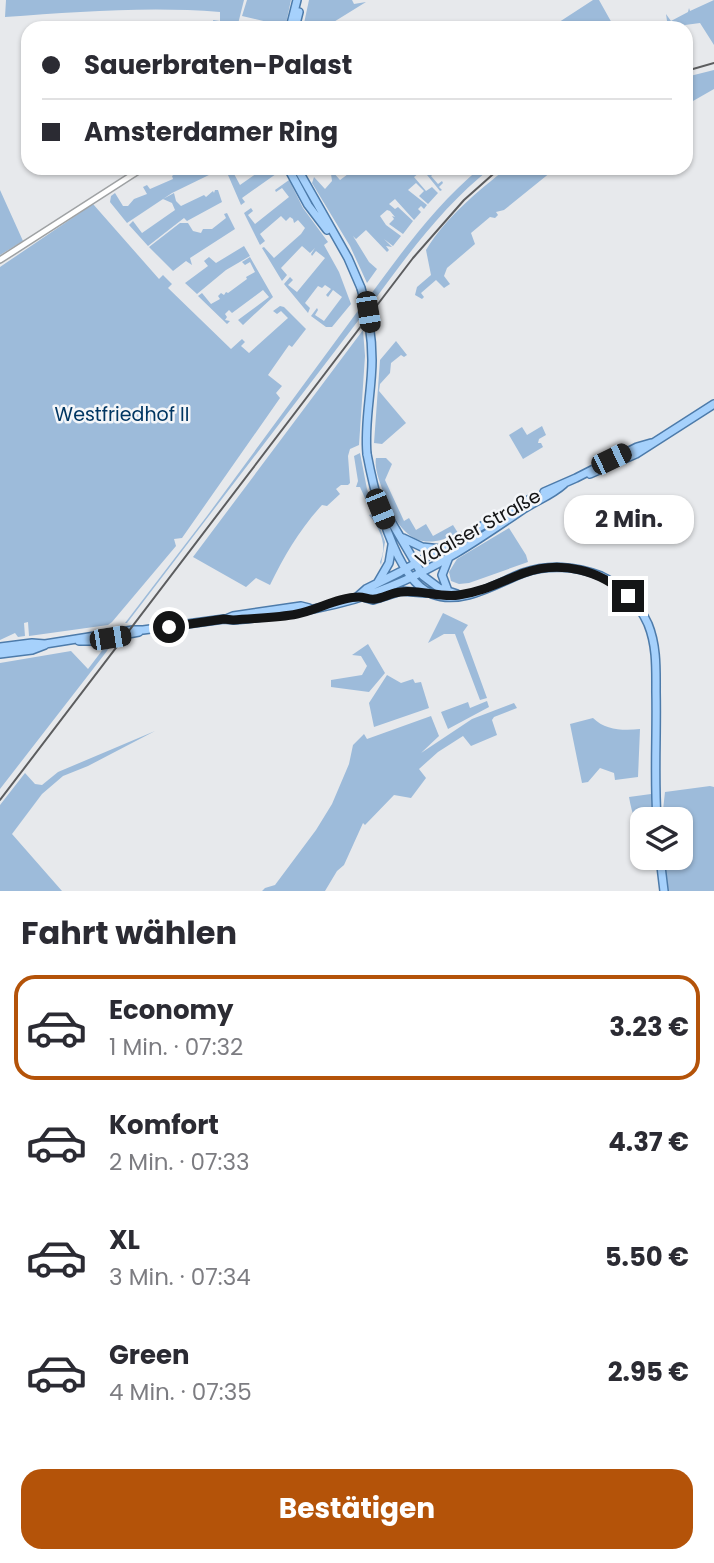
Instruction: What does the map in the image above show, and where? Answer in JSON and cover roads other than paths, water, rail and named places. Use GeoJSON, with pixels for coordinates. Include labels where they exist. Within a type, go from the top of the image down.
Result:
{"type":"FeatureCollection","features":[{"type":"Feature","properties":{"kind":"main road"},"geometry":{"type":"LineString","coordinates":[[292,21],[300,0]]}},
{"type":"Feature","properties":{"kind":"main road"},"geometry":{"type":"LineString","coordinates":[[296,21],[300,0]]}},
{"type":"Feature","properties":{"kind":"main road"},"geometry":{"type":"LineString","coordinates":[[292,175],[308,205],[345,253]]}},
{"type":"Feature","properties":{"kind":"main road"},"geometry":{"type":"LineString","coordinates":[[301,175],[345,253],[359,283],[368,312],[372,375],[366,419],[368,454],[376,495],[409,573],[431,593]]}},
{"type":"Feature","properties":{"kind":"main road","name":"Vaalser Straße"},"geometry":{"type":"LineString","coordinates":[[0,647],[77,640],[133,629],[296,614],[310,608],[360,597],[418,568],[450,556],[564,484],[633,449],[651,443],[714,404]]}},
{"type":"Feature","properties":{"kind":"main road","name":"Vaalser Straße"},"geometry":{"type":"LineString","coordinates":[[418,568],[442,549],[551,488],[564,484]]}},
{"type":"Feature","properties":{"kind":"main road"},"geometry":{"type":"LineString","coordinates":[[395,535],[417,545],[442,549]]}},
{"type":"Feature","properties":{"kind":"main road"},"geometry":{"type":"LineString","coordinates":[[395,535],[434,586],[461,595]]}},
{"type":"Feature","properties":{"kind":"main road"},"geometry":{"type":"LineString","coordinates":[[377,584],[390,560],[395,535]]}},
{"type":"Feature","properties":{"kind":"main road"},"geometry":{"type":"LineString","coordinates":[[448,592],[442,575],[450,556]]}},
{"type":"Feature","properties":{"kind":"main road"},"geometry":{"type":"LineString","coordinates":[[360,597],[373,600],[401,591],[431,593],[443,597],[461,595],[482,590],[536,569],[565,567],[608,579],[628,596],[648,623],[656,657],[657,807]]}},
{"type":"Feature","properties":{"kind":"main road","name":"Vaalser Straße"},"geometry":{"type":"LineString","coordinates":[[360,597],[366,589],[409,573]]}},
{"type":"Feature","properties":{"kind":"main road","name":"Vaalser Straße"},"geometry":{"type":"LineString","coordinates":[[0,654],[32,650],[45,644]]}},
{"type":"Feature","properties":{"kind":"main road"},"geometry":{"type":"LineString","coordinates":[[661,870],[664,891]]}},
{"type":"Feature","properties":{"kind":"street"},"geometry":{"type":"LineString","coordinates":[[0,260],[132,175]]}},
{"type":"Feature","properties":{"kind":"railway"},"geometry":{"type":"LineString","coordinates":[[693,69],[714,63]]}},
{"type":"Feature","properties":{"kind":"railway"},"geometry":{"type":"LineString","coordinates":[[0,800],[413,258],[464,200],[492,175]]}},
{"type":"Feature","properties":{"kind":"park label","name":"Westfriedhof II"},"geometry":{"type":"Point","coordinates":[122,414]}}]}
